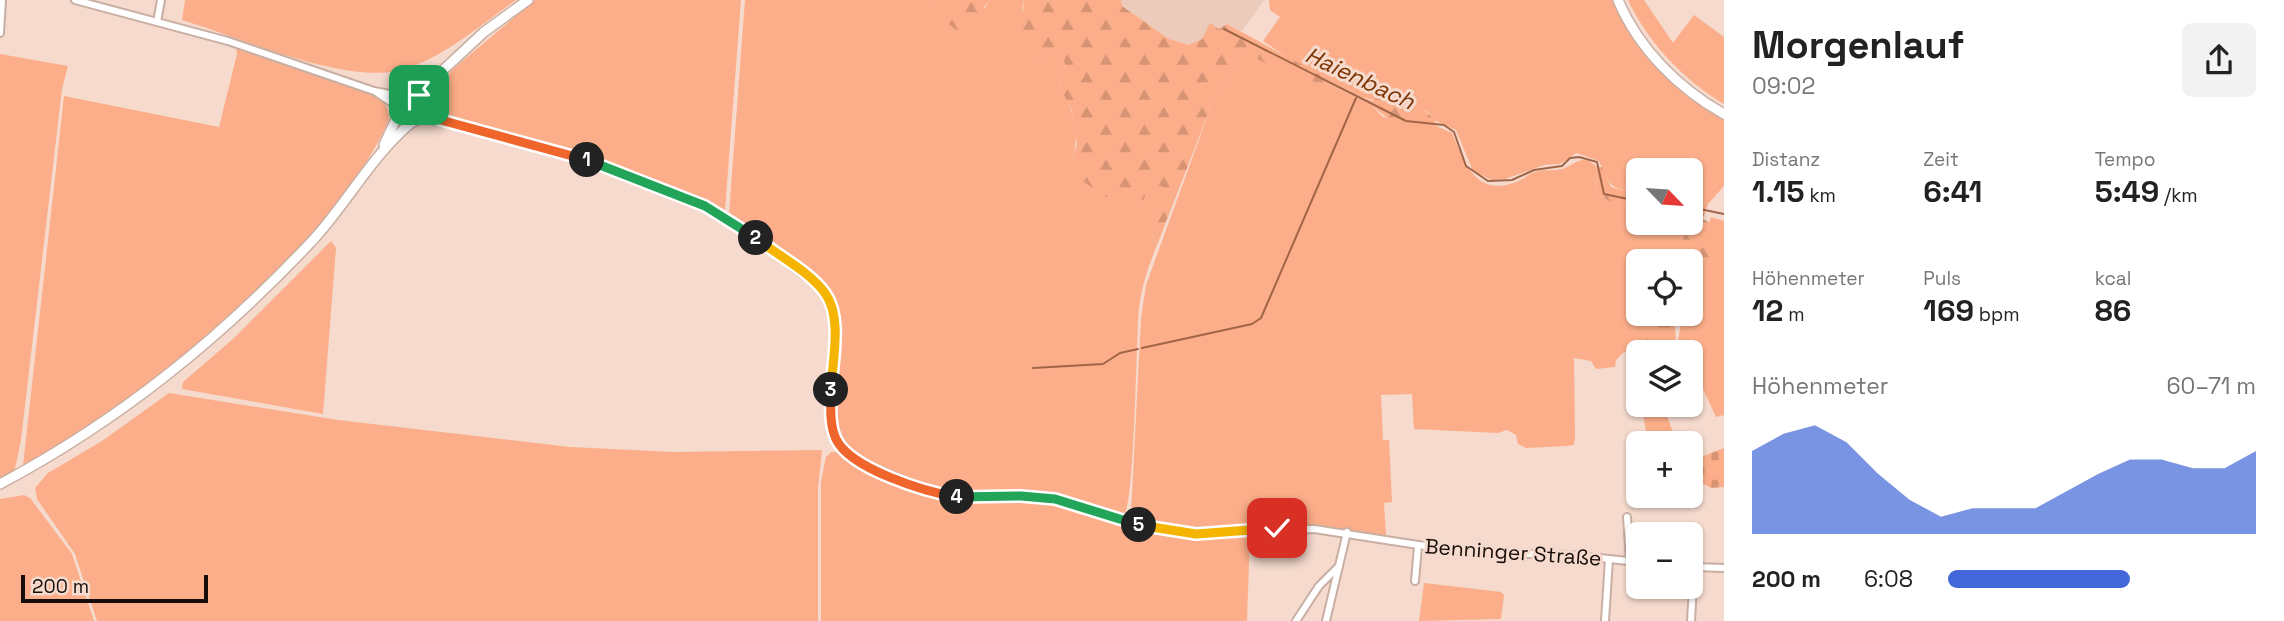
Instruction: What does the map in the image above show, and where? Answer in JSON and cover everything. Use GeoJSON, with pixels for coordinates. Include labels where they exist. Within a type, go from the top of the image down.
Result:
{"type":"FeatureCollection","features":[{"type":"Feature","properties":{"kind":"main road"},"geometry":{"type":"LineString","coordinates":[[383,150],[398,105],[411,92],[441,72],[484,32],[528,0]]}},
{"type":"Feature","properties":{"kind":"main road"},"geometry":{"type":"LineString","coordinates":[[1618,0],[1631,25],[1660,64],[1690,92],[1724,114]]}},
{"type":"Feature","properties":{"kind":"main road"},"geometry":{"type":"LineString","coordinates":[[0,484],[97,429],[208,345],[323,229],[383,150],[416,120],[441,72]]}},
{"type":"Feature","properties":{"kind":"main road"},"geometry":{"type":"LineString","coordinates":[[411,92],[424,105]]}},
{"type":"Feature","properties":{"kind":"main road"},"geometry":{"type":"LineString","coordinates":[[398,105],[416,120]]}},
{"type":"Feature","properties":{"kind":"street"},"geometry":{"type":"LineString","coordinates":[[0,33],[2,0]]}},
{"type":"Feature","properties":{"kind":"street"},"geometry":{"type":"LineString","coordinates":[[75,0],[228,41],[374,91],[398,105]]}},
{"type":"Feature","properties":{"kind":"street"},"geometry":{"type":"LineString","coordinates":[[100,8],[102,0]]}},
{"type":"Feature","properties":{"kind":"street"},"geometry":{"type":"LineString","coordinates":[[157,22],[161,0]]}},
{"type":"Feature","properties":{"kind":"street"},"geometry":{"type":"LineString","coordinates":[[424,105],[437,119]]}},
{"type":"Feature","properties":{"kind":"street"},"geometry":{"type":"LineString","coordinates":[[416,120],[437,119]]}},
{"type":"Feature","properties":{"kind":"street","name":"Benninger Straße"},"geometry":{"type":"LineString","coordinates":[[437,119],[589,161],[705,206],[741,227],[817,285],[828,299],[834,323],[832,421],[842,449],[858,461],[924,489],[958,497],[1055,499],[1141,526],[1179,532],[1291,528],[1347,533],[1476,553],[1626,561]]}},
{"type":"Feature","properties":{"kind":"street","name":"Benninger Straße"},"geometry":{"type":"LineString","coordinates":[[1628,517],[1629,522]]}},
{"type":"Feature","properties":{"kind":"street"},"geometry":{"type":"LineString","coordinates":[[1326,621],[1347,533]]}},
{"type":"Feature","properties":{"kind":"street"},"geometry":{"type":"LineString","coordinates":[[1415,581],[1418,546]]}},
{"type":"Feature","properties":{"kind":"street"},"geometry":{"type":"LineString","coordinates":[[1605,621],[1609,559]]}},
{"type":"Feature","properties":{"kind":"street"},"geometry":{"type":"LineString","coordinates":[[1296,621],[1319,586],[1340,565]]}},
{"type":"Feature","properties":{"kind":"street"},"geometry":{"type":"LineString","coordinates":[[1703,567],[1724,568]]}},
{"type":"Feature","properties":{"kind":"street"},"geometry":{"type":"LineString","coordinates":[[1691,599],[1691,621]]}},
{"type":"Feature","properties":{"kind":"shaded area"},"geometry":{"type":"Polygon","coordinates":[[[1121,0],[1264,0],[1242,31],[1227,24],[1219,29],[1210,24],[1202,39],[1189,45],[1169,39],[1122,6],[1121,0]]]}},
{"type":"Feature","properties":{"kind":"green space"},"geometry":{"type":"Polygon","coordinates":[[[185,0],[516,0],[432,58],[401,70],[378,73],[351,71],[292,57],[182,20],[185,0]]]}},
{"type":"Feature","properties":{"kind":"green space"},"geometry":{"type":"Polygon","coordinates":[[[535,0],[741,0],[725,210],[588,158],[494,131],[448,114],[434,94],[453,69],[535,0]]]}},
{"type":"Feature","properties":{"kind":"green space"},"geometry":{"type":"Polygon","coordinates":[[[745,0],[934,0],[985,8],[989,0],[1024,0],[1022,9],[1035,58],[1060,53],[1065,64],[1059,85],[1068,103],[1076,131],[1072,160],[1161,186],[1167,192],[1152,235],[1157,245],[1146,275],[1139,307],[1131,481],[1124,515],[1053,496],[1030,493],[962,495],[925,487],[857,458],[844,447],[834,424],[836,326],[831,298],[817,281],[729,214],[745,0]]]}},
{"type":"Feature","properties":{"kind":"green space"},"geometry":{"type":"Polygon","coordinates":[[[934,0],[989,0],[969,29],[959,32],[942,19],[940,3],[934,0]]]}},
{"type":"Feature","properties":{"kind":"green space"},"geometry":{"type":"Polygon","coordinates":[[[1024,0],[1121,0],[1122,6],[1169,39],[1189,45],[1202,39],[1210,23],[1219,29],[1227,24],[1361,97],[1373,101],[1385,90],[1427,112],[1436,121],[1434,125],[1406,121],[1397,125],[1372,106],[1330,85],[1285,75],[1241,49],[1212,104],[1157,245],[1152,235],[1166,192],[1161,186],[1152,185],[1143,200],[1124,204],[1102,195],[1080,179],[1072,160],[1077,144],[1072,111],[1059,85],[1065,64],[1060,53],[1035,58],[1019,49],[1024,0]]]}},
{"type":"Feature","properties":{"kind":"green space"},"geometry":{"type":"Polygon","coordinates":[[[1269,0],[1613,0],[1645,53],[1673,83],[1724,119],[1724,186],[1708,204],[1703,203],[1703,158],[1626,158],[1626,190],[1612,185],[1599,161],[1576,153],[1560,164],[1544,165],[1505,179],[1492,180],[1473,171],[1456,130],[1436,121],[1427,111],[1361,97],[1293,61],[1263,41],[1280,17],[1270,10],[1269,0]]]}},
{"type":"Feature","properties":{"kind":"green space"},"geometry":{"type":"Polygon","coordinates":[[[1628,0],[1644,0],[1673,43],[1694,15],[1724,37],[1724,104],[1668,59],[1646,31],[1628,0]]]}},
{"type":"Feature","properties":{"kind":"green space"},"geometry":{"type":"Polygon","coordinates":[[[236,48],[337,79],[373,95],[388,109],[384,131],[355,178],[318,227],[226,322],[122,405],[71,439],[23,466],[64,96],[219,127],[237,54],[236,48]]]}},
{"type":"Feature","properties":{"kind":"green space"},"geometry":{"type":"Polygon","coordinates":[[[1241,49],[1303,78],[1330,85],[1372,106],[1383,117],[1434,125],[1452,133],[1473,174],[1490,185],[1502,186],[1535,172],[1562,169],[1583,160],[1591,162],[1596,166],[1597,194],[1611,202],[1626,205],[1626,235],[1697,235],[1692,249],[1626,249],[1626,326],[1664,326],[1663,340],[1626,340],[1626,352],[1616,360],[1615,367],[1596,369],[1591,361],[1574,358],[1574,445],[1526,448],[1518,444],[1516,435],[1507,430],[1498,433],[1414,429],[1412,394],[1381,395],[1383,440],[1389,440],[1392,502],[1384,503],[1386,536],[1325,526],[1184,530],[1134,519],[1131,514],[1141,319],[1146,285],[1212,104],[1241,49]]]}},
{"type":"Feature","properties":{"kind":"green space"},"geometry":{"type":"Polygon","coordinates":[[[0,54],[68,66],[62,89],[21,440],[14,473],[0,480],[0,54]]]}},
{"type":"Feature","properties":{"kind":"green space"},"geometry":{"type":"Polygon","coordinates":[[[1596,167],[1602,167],[1611,187],[1626,191],[1626,205],[1611,202],[1597,194],[1596,167]]]}},
{"type":"Feature","properties":{"kind":"green space"},"geometry":{"type":"Polygon","coordinates":[[[1703,203],[1708,204],[1703,216],[1703,203]]]}},
{"type":"Feature","properties":{"kind":"green space"},"geometry":{"type":"Polygon","coordinates":[[[1711,217],[1724,221],[1724,415],[1716,417],[1703,389],[1703,340],[1678,340],[1681,326],[1703,326],[1702,249],[1711,217]]]}},
{"type":"Feature","properties":{"kind":"green space"},"geometry":{"type":"Polygon","coordinates":[[[1703,219],[1714,225],[1716,235],[1709,261],[1703,264],[1703,249],[1682,249],[1685,235],[1703,235],[1703,219]]]}},
{"type":"Feature","properties":{"kind":"green space"},"geometry":{"type":"Polygon","coordinates":[[[331,241],[336,248],[323,414],[182,389],[183,382],[233,339],[331,241]]]}},
{"type":"Feature","properties":{"kind":"green space"},"geometry":{"type":"Polygon","coordinates":[[[1653,326],[1675,326],[1676,340],[1646,340],[1653,326]]]}},
{"type":"Feature","properties":{"kind":"green space"},"geometry":{"type":"Polygon","coordinates":[[[169,393],[338,420],[570,447],[674,452],[822,450],[818,488],[818,621],[97,621],[75,554],[37,499],[35,488],[48,473],[102,441],[169,393]]]}},
{"type":"Feature","properties":{"kind":"green space"},"geometry":{"type":"Polygon","coordinates":[[[1644,417],[1668,417],[1672,431],[1646,431],[1644,417]]]}},
{"type":"Feature","properties":{"kind":"green space"},"geometry":{"type":"Polygon","coordinates":[[[1724,448],[1724,487],[1711,488],[1703,484],[1703,456],[1724,448]]]}},
{"type":"Feature","properties":{"kind":"green space"},"geometry":{"type":"Polygon","coordinates":[[[831,452],[838,452],[859,465],[942,498],[1050,501],[1168,534],[1206,537],[1250,533],[1247,621],[821,621],[821,481],[826,457],[831,452]]]}},
{"type":"Feature","properties":{"kind":"green space"},"geometry":{"type":"Polygon","coordinates":[[[24,495],[30,498],[72,554],[94,621],[0,621],[0,499],[24,495]]]}},
{"type":"Feature","properties":{"kind":"green space"},"geometry":{"type":"Polygon","coordinates":[[[1424,583],[1501,592],[1504,595],[1501,619],[1419,621],[1424,583]]]}},
{"type":"Feature","properties":{"kind":"waterway","name":"Haienbach"},"geometry":{"type":"LineString","coordinates":[[1224,29],[1406,121],[1444,125],[1454,132],[1466,166],[1488,181],[1512,180],[1534,170],[1562,166],[1570,158],[1579,157],[1597,162],[1604,194],[1626,199]]}},
{"type":"Feature","properties":{"kind":"waterway"},"geometry":{"type":"LineString","coordinates":[[1142,348],[1252,324],[1261,318],[1356,98]]}},
{"type":"Feature","properties":{"kind":"waterway","name":"Haienbach"},"geometry":{"type":"LineString","coordinates":[[1703,210],[1724,214]]}},
{"type":"Feature","properties":{"kind":"waterway"},"geometry":{"type":"LineString","coordinates":[[1033,368],[1103,364],[1120,353],[1138,349]]}},
{"type":"Feature","properties":{"kind":"route"},"geometry":{"type":"LineString","coordinates":[[419,95],[425,108],[437,119],[576,157],[727,217],[817,285],[825,293],[833,316],[833,430],[842,449],[858,461],[943,495],[964,498],[1021,496],[1055,499],[1141,526],[1186,533],[1277,528]]}}]}
